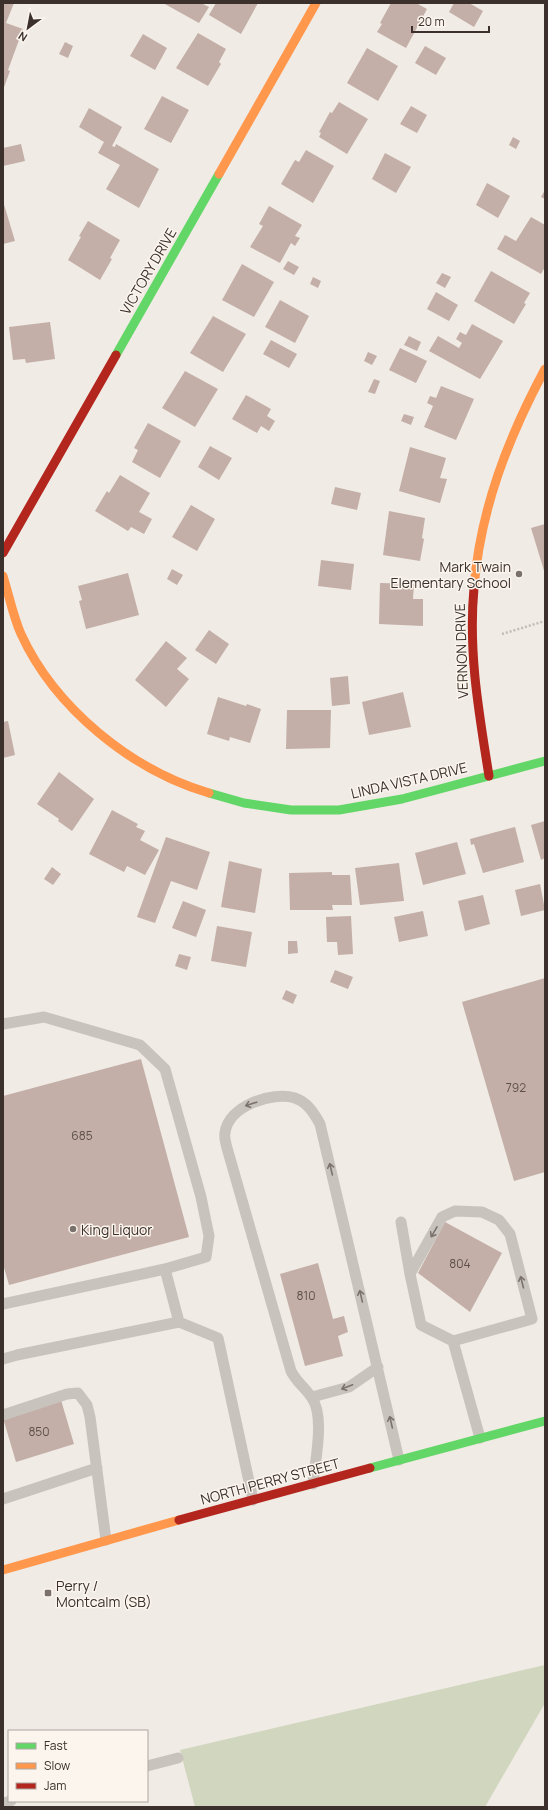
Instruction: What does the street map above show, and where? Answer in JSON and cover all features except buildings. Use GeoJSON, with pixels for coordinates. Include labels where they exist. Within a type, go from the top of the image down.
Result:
{"type":"FeatureCollection","features":[{"type":"Feature","properties":{"kind":"street","name":"VICTORY DRIVE"},"geometry":{"type":"LineString","coordinates":[[3,553],[316,3]]}},
{"type":"Feature","properties":{"kind":"street","name":"VERNON DRIVE"},"geometry":{"type":"LineString","coordinates":[[489,776],[477,704],[473,661],[473,605],[478,556],[489,501],[503,457],[522,412],[545,369]]}},
{"type":"Feature","properties":{"kind":"street","name":"LINDA VISTA DRIVE"},"geometry":{"type":"LineString","coordinates":[[3,576],[15,620],[25,641],[41,670],[65,700],[84,720],[112,743],[146,766],[189,787],[228,800],[256,806],[276,809],[320,810],[380,804],[545,761]]}},
{"type":"Feature","properties":{"kind":"street","name":"NORTH PERRY STREET"},"geometry":{"type":"LineString","coordinates":[[3,1570],[106,1540],[545,1421]]}},
{"type":"Feature","properties":{"kind":"lane"},"geometry":{"type":"LineString","coordinates":[[3,1024],[44,1017],[140,1045],[165,1070],[201,1197],[209,1236],[206,1257],[165,1270],[3,1304]]}},
{"type":"Feature","properties":{"kind":"lane"},"geometry":{"type":"LineString","coordinates":[[313,1484],[318,1421],[317,1408],[312,1398],[297,1383],[291,1371],[227,1148],[225,1133],[230,1119],[243,1107],[277,1095],[296,1098],[312,1109],[320,1124],[400,1460]]}},
{"type":"Feature","properties":{"kind":"lane"},"geometry":{"type":"LineString","coordinates":[[401,1222],[410,1274],[421,1325],[452,1341],[532,1319],[510,1234],[499,1220],[482,1212],[456,1211],[442,1217],[410,1274]]}},
{"type":"Feature","properties":{"kind":"lane"},"geometry":{"type":"LineString","coordinates":[[165,1270],[179,1322]]}},
{"type":"Feature","properties":{"kind":"lane"},"geometry":{"type":"LineString","coordinates":[[3,1359],[17,1354],[179,1322],[218,1338],[253,1500]]}},
{"type":"Feature","properties":{"kind":"lane"},"geometry":{"type":"LineString","coordinates":[[452,1341],[480,1438]]}},
{"type":"Feature","properties":{"kind":"lane"},"geometry":{"type":"LineString","coordinates":[[312,1398],[349,1387],[378,1368]]}},
{"type":"Feature","properties":{"kind":"lane"},"geometry":{"type":"LineString","coordinates":[[3,1415],[67,1394],[78,1393],[87,1405],[90,1417],[106,1540]]}},
{"type":"Feature","properties":{"kind":"lane"},"geometry":{"type":"LineString","coordinates":[[3,1499],[97,1468]]}},
{"type":"Feature","properties":{"kind":"lane"},"geometry":{"type":"LineString","coordinates":[[148,1766],[178,1758]]}},
{"type":"Feature","properties":{"kind":"path"},"geometry":{"type":"LineString","coordinates":[[502,634],[545,621]]}},
{"type":"Feature","properties":{"kind":"green space"},"geometry":{"type":"Polygon","coordinates":[[[545,1665],[545,1703],[485,1807],[195,1807],[180,1750],[545,1665]]]}},
{"type":"Feature","properties":{"kind":"traffic: fast"},"geometry":{"type":"LineString","coordinates":[[116,355],[219,174]]}},
{"type":"Feature","properties":{"kind":"traffic: fast"},"geometry":{"type":"LineString","coordinates":[[209,793],[244,803],[291,810],[339,810],[402,799],[545,761]]}},
{"type":"Feature","properties":{"kind":"traffic: fast"},"geometry":{"type":"LineString","coordinates":[[370,1468],[545,1421]]}},
{"type":"Feature","properties":{"kind":"traffic: slow"},"geometry":{"type":"LineString","coordinates":[[219,174],[316,3]]}},
{"type":"Feature","properties":{"kind":"traffic: slow"},"geometry":{"type":"LineString","coordinates":[[474,588],[482,531],[498,475],[519,421],[545,369]]}},
{"type":"Feature","properties":{"kind":"traffic: slow"},"geometry":{"type":"LineString","coordinates":[[3,576],[13,613],[21,634],[36,661],[54,687],[75,711],[98,733],[124,752],[152,769],[180,783],[209,793]]}},
{"type":"Feature","properties":{"kind":"traffic: slow"},"geometry":{"type":"LineString","coordinates":[[3,1570],[179,1520]]}},
{"type":"Feature","properties":{"kind":"traffic: jam"},"geometry":{"type":"LineString","coordinates":[[3,553],[116,355]]}},
{"type":"Feature","properties":{"kind":"traffic: jam"},"geometry":{"type":"LineString","coordinates":[[474,588],[472,636],[473,659],[478,706],[489,776]]}},
{"type":"Feature","properties":{"kind":"traffic: jam"},"geometry":{"type":"LineString","coordinates":[[179,1520],[370,1468]]}},
{"type":"Feature","properties":{"kind":"place","name":"Mark Twain Elementary School"},"geometry":{"type":"Point","coordinates":[519,574]}},
{"type":"Feature","properties":{"kind":"place","name":"King Liquor"},"geometry":{"type":"Point","coordinates":[73,1229]}},
{"type":"Feature","properties":{"kind":"place","name":"Perry / Montcalm (SB)"},"geometry":{"type":"Point","coordinates":[48,1593]}}]}
